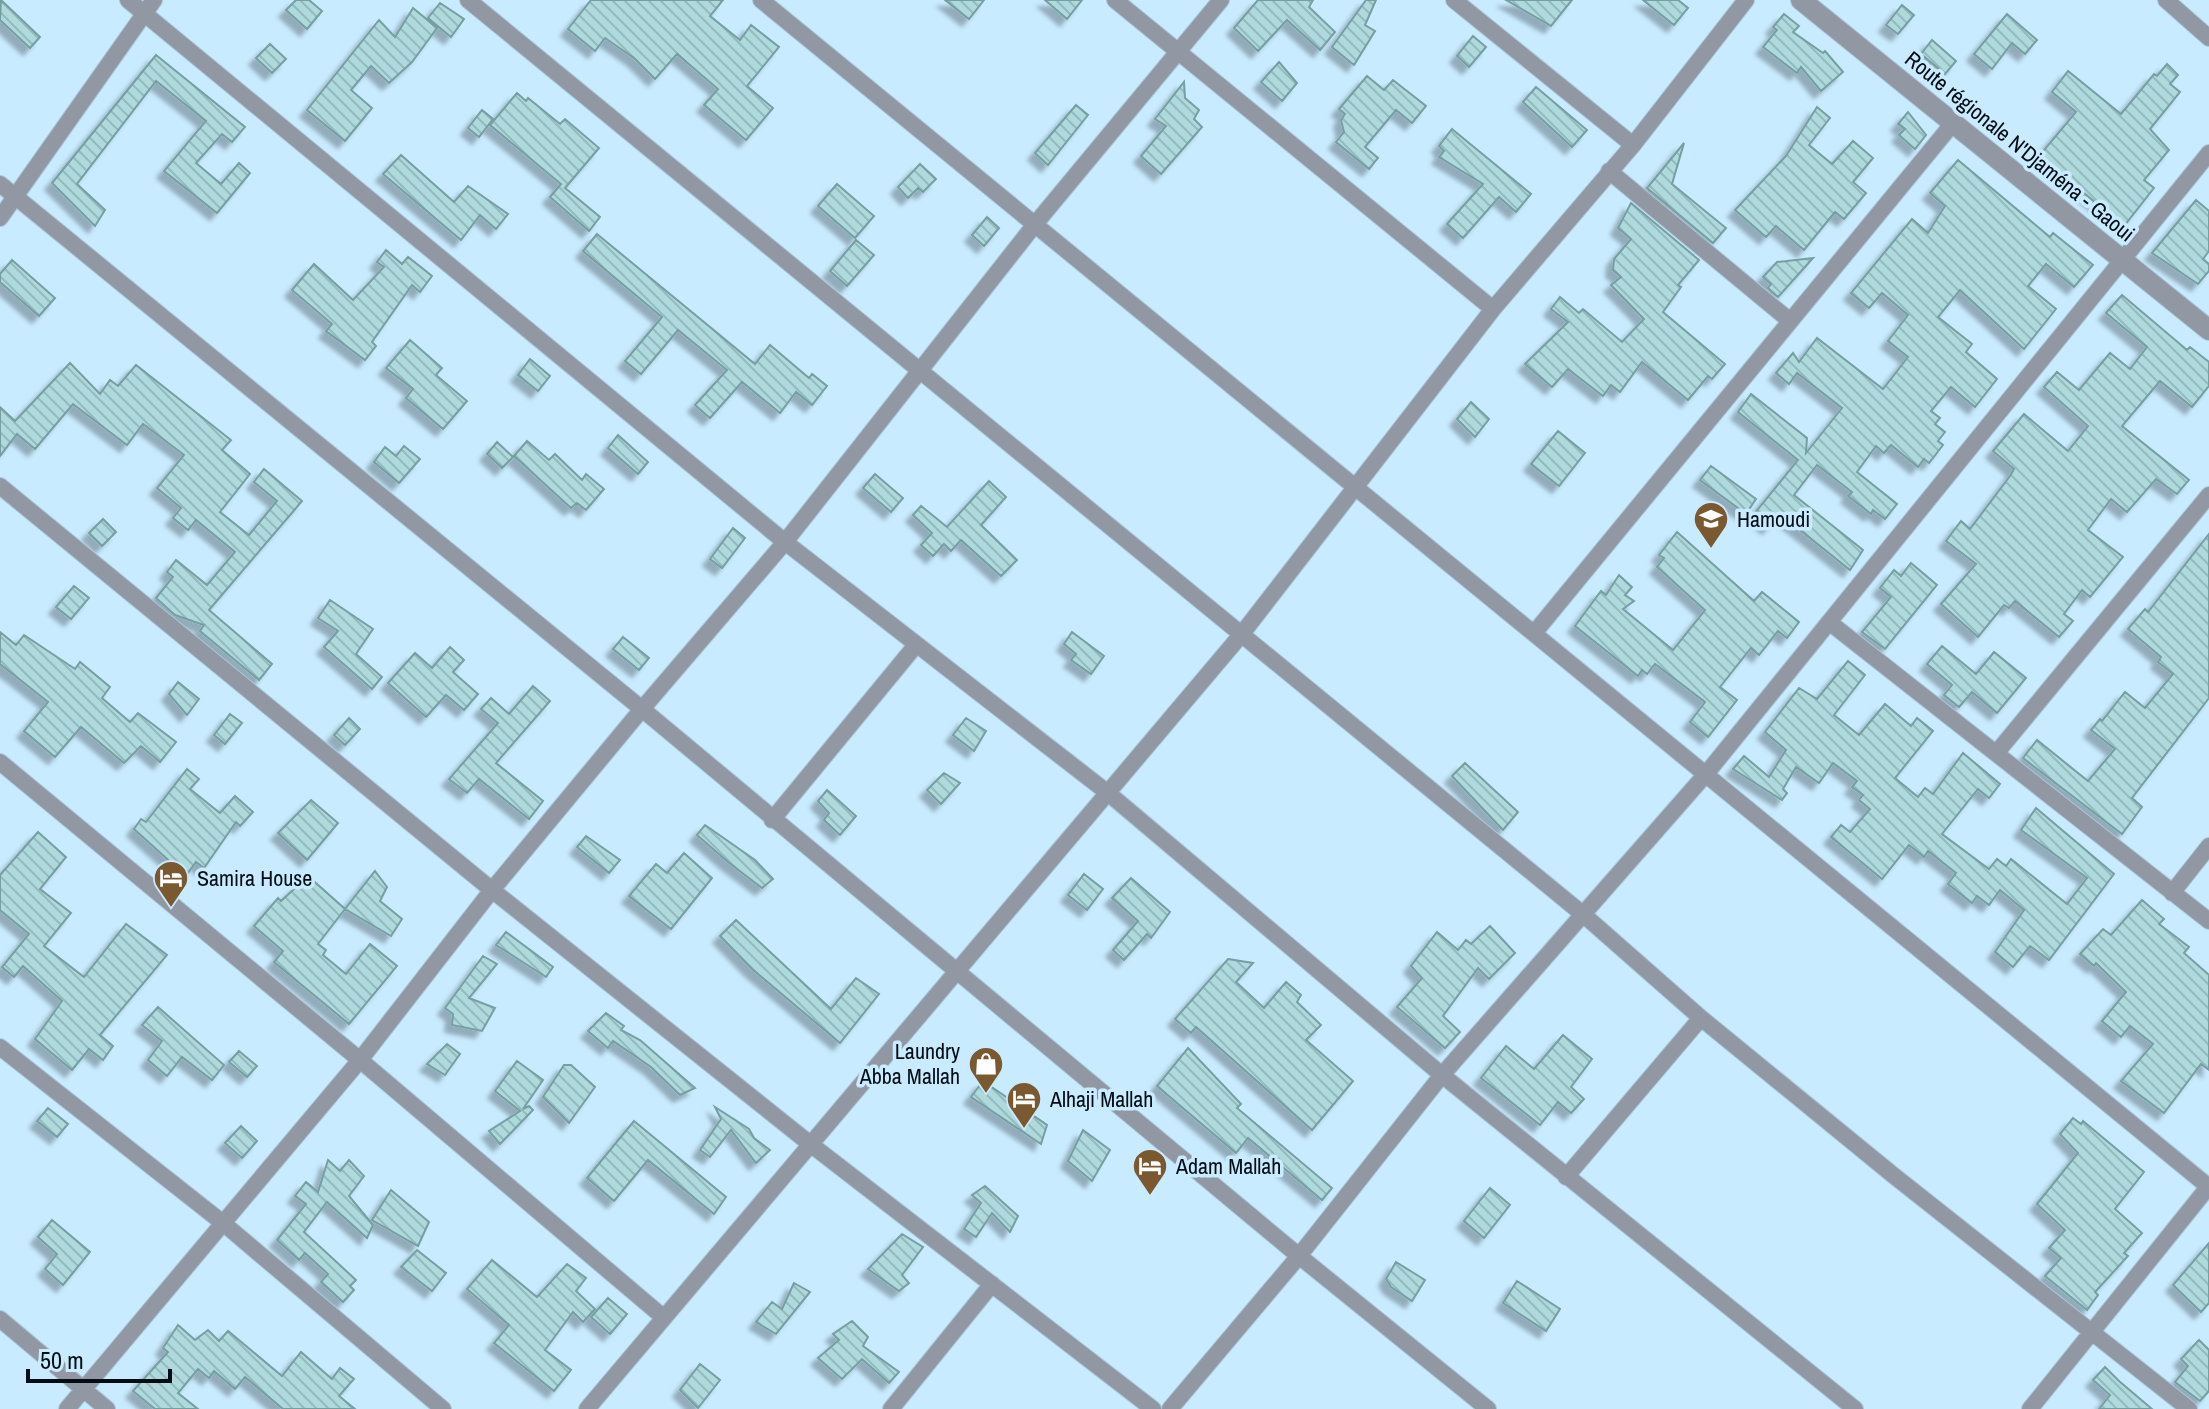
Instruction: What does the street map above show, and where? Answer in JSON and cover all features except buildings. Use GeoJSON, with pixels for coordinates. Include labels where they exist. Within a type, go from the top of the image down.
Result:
{"type":"FeatureCollection","features":[{"type":"Feature","properties":{"kind":"street"},"geometry":{"type":"LineString","coordinates":[[128,0],[149,6],[785,542],[1108,793],[1442,1075],[1855,1409]]}},
{"type":"Feature","properties":{"kind":"street"},"geometry":{"type":"LineString","coordinates":[[468,0],[1585,916],[1701,1018],[1893,1175],[2189,1409]]}},
{"type":"Feature","properties":{"kind":"street"},"geometry":{"type":"LineString","coordinates":[[761,0],[2209,1187],[2030,1409]]}},
{"type":"Feature","properties":{"kind":"street"},"geometry":{"type":"LineString","coordinates":[[1115,0],[1493,309]]}},
{"type":"Feature","properties":{"kind":"street"},"geometry":{"type":"LineString","coordinates":[[67,1409],[360,1060],[492,890],[785,542],[1036,223],[1221,0]]}},
{"type":"Feature","properties":{"kind":"street"},"geometry":{"type":"LineString","coordinates":[[1454,0],[1633,145]]}},
{"type":"Feature","properties":{"kind":"street"},"geometry":{"type":"LineString","coordinates":[[587,1409],[1241,635],[1493,309],[1633,145],[1746,0]]}},
{"type":"Feature","properties":{"kind":"street","name":"Route régionale N'Djaména - Gaoui"},"geometry":{"type":"LineString","coordinates":[[1801,0],[2209,330]]}},
{"type":"Feature","properties":{"kind":"street"},"geometry":{"type":"LineString","coordinates":[[2166,0],[2209,38]]}},
{"type":"Feature","properties":{"kind":"street"},"geometry":{"type":"LineString","coordinates":[[0,218],[149,6]]}},
{"type":"Feature","properties":{"kind":"street"},"geometry":{"type":"LineString","coordinates":[[1535,632],[1954,122]]}},
{"type":"Feature","properties":{"kind":"street"},"geometry":{"type":"LineString","coordinates":[[1170,1409],[1299,1256],[1442,1075],[1585,916],[1706,774],[2209,153]]}},
{"type":"Feature","properties":{"kind":"street"},"geometry":{"type":"LineString","coordinates":[[1609,171],[1789,320]]}},
{"type":"Feature","properties":{"kind":"street"},"geometry":{"type":"LineString","coordinates":[[0,184],[642,709],[772,820],[1488,1409]]}},
{"type":"Feature","properties":{"kind":"street"},"geometry":{"type":"LineString","coordinates":[[0,486],[492,890],[809,1143],[1153,1409]]}},
{"type":"Feature","properties":{"kind":"street"},"geometry":{"type":"LineString","coordinates":[[1998,751],[2209,495]]}},
{"type":"Feature","properties":{"kind":"street"},"geometry":{"type":"LineString","coordinates":[[1829,622],[1998,751],[2209,921]]}},
{"type":"Feature","properties":{"kind":"street"},"geometry":{"type":"LineString","coordinates":[[772,820],[916,645]]}},
{"type":"Feature","properties":{"kind":"street"},"geometry":{"type":"LineString","coordinates":[[0,762],[360,1060],[663,1317]]}},
{"type":"Feature","properties":{"kind":"street"},"geometry":{"type":"LineString","coordinates":[[2172,893],[2209,846]]}},
{"type":"Feature","properties":{"kind":"street"},"geometry":{"type":"LineString","coordinates":[[1566,1177],[1701,1018]]}},
{"type":"Feature","properties":{"kind":"street"},"geometry":{"type":"LineString","coordinates":[[0,1047],[223,1223],[443,1409]]}},
{"type":"Feature","properties":{"kind":"street"},"geometry":{"type":"LineString","coordinates":[[891,1409],[992,1284]]}},
{"type":"Feature","properties":{"kind":"street"},"geometry":{"type":"LineString","coordinates":[[0,1319],[107,1409]]}},
{"type":"Feature","properties":{"kind":"place","name":"Hamoudi"},"geometry":{"type":"Point","coordinates":[1711,550]}},
{"type":"Feature","properties":{"kind":"place","name":"Samira House"},"geometry":{"type":"Point","coordinates":[171,909]}},
{"type":"Feature","properties":{"kind":"place","name":"Laundry Abba Mallah"},"geometry":{"type":"Point","coordinates":[986,1095]}},
{"type":"Feature","properties":{"kind":"place","name":"Alhaji Mallah"},"geometry":{"type":"Point","coordinates":[1024,1130]}},
{"type":"Feature","properties":{"kind":"place","name":"Adam Mallah"},"geometry":{"type":"Point","coordinates":[1150,1197]}}]}
